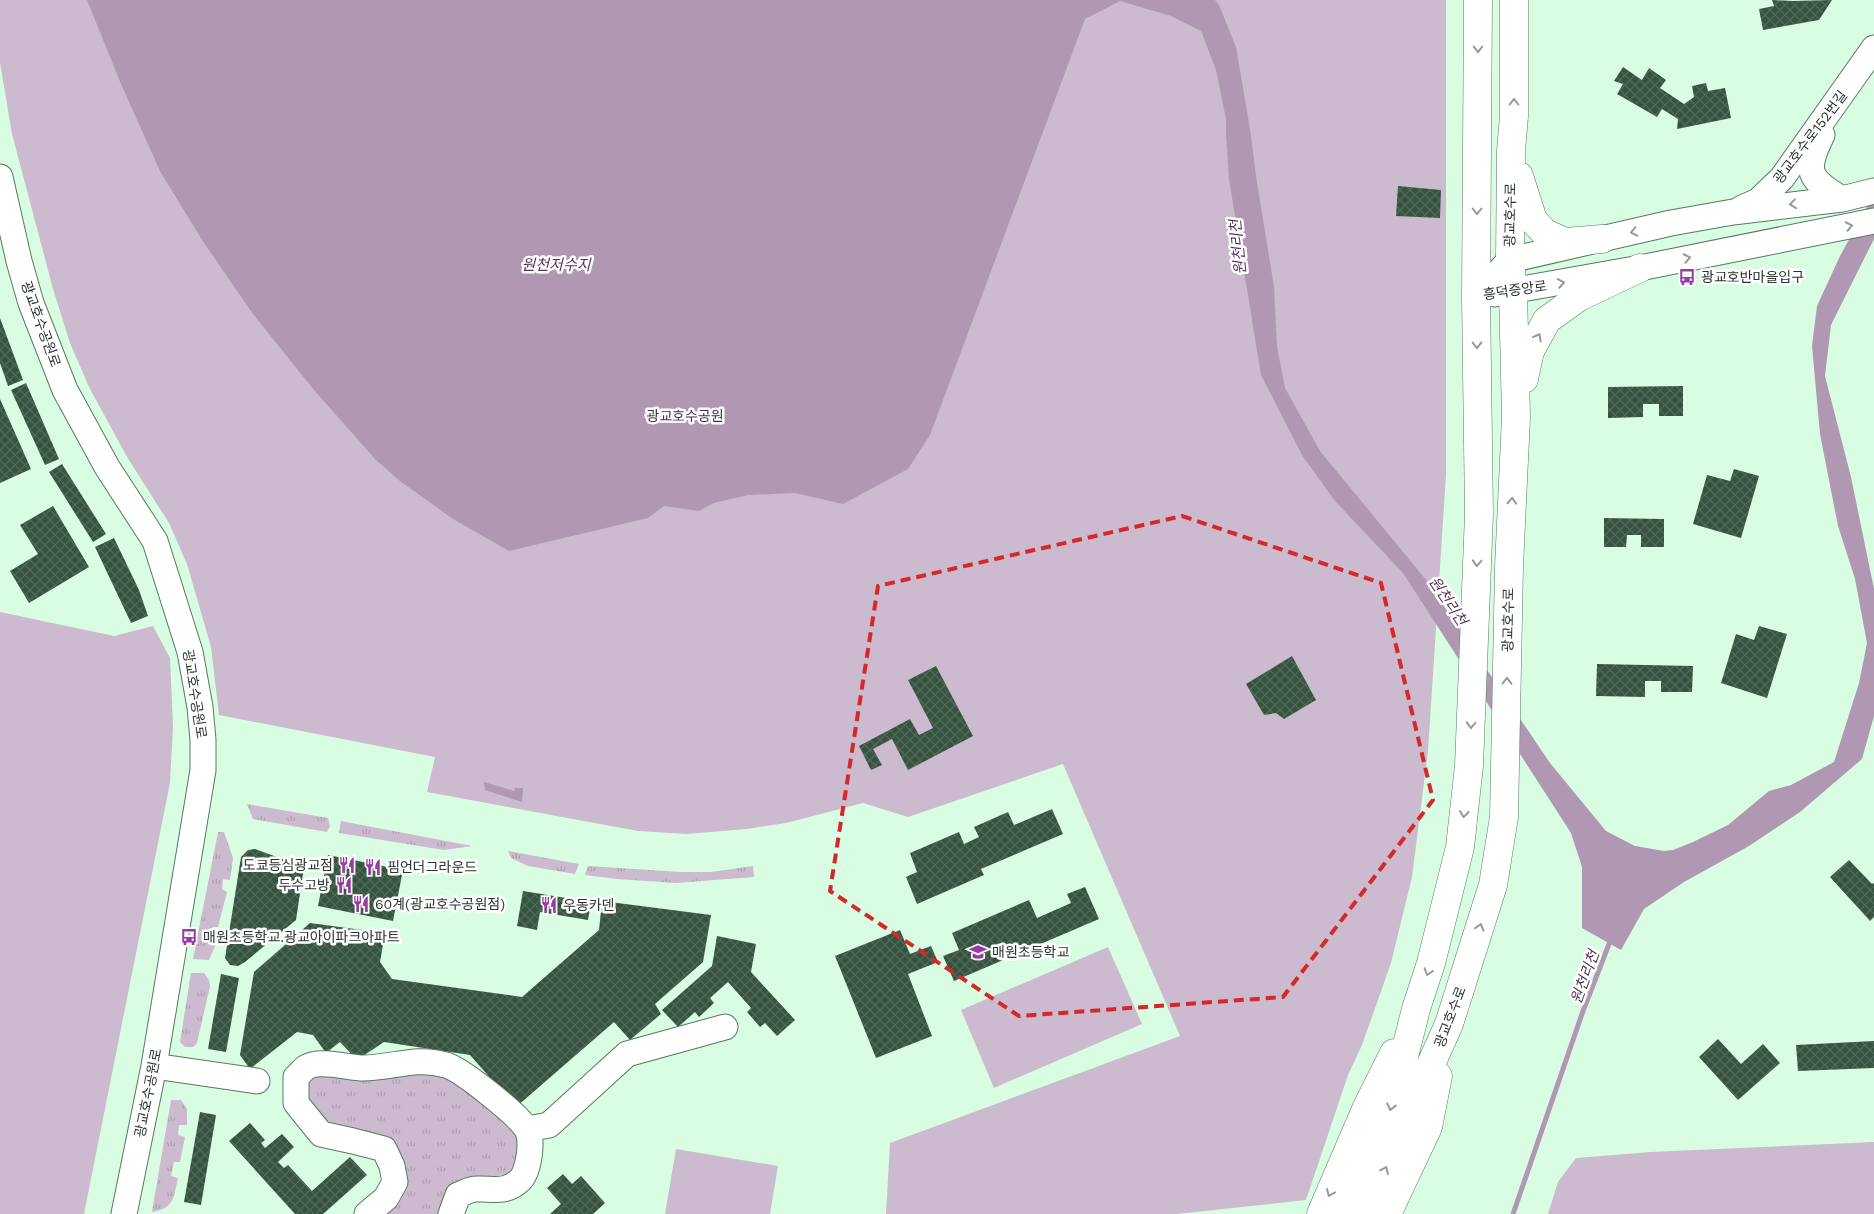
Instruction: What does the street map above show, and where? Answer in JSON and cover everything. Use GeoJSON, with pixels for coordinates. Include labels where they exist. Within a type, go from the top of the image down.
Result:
{"type":"FeatureCollection","features":[{"type":"Feature","properties":{"kind":"main road"},"geometry":{"type":"LineString","coordinates":[[1342,1214],[1389,1116],[1416,1009],[1431,963],[1460,847],[1469,766],[1479,514],[1476,296],[1478,0]]}},
{"type":"Feature","properties":{"kind":"main road","name":"광교호수로"},"geometry":{"type":"LineString","coordinates":[[1364,1214],[1449,1024],[1493,885],[1504,817],[1509,568],[1516,417],[1513,291],[1510,260],[1514,116],[1514,0]]}},
{"type":"Feature","properties":{"kind":"main road"},"geometry":{"type":"LineString","coordinates":[[1512,151],[1533,220],[1545,233],[1565,242],[1602,239]]}},
{"type":"Feature","properties":{"kind":"main road"},"geometry":{"type":"LineString","coordinates":[[1516,417],[1530,351],[1547,320],[1579,297],[1640,268]]}},
{"type":"Feature","properties":{"kind":"main road"},"geometry":{"type":"LineString","coordinates":[[1321,1214],[1367,1107],[1416,1009]]}},
{"type":"Feature","properties":{"kind":"main road"},"geometry":{"type":"LineString","coordinates":[[1387,1214],[1428,1127],[1449,1024]]}},
{"type":"Feature","properties":{"kind":"street","name":"광교호수로152번길"},"geometry":{"type":"LineString","coordinates":[[1733,212],[1758,201],[1782,178],[1874,48]]}},
{"type":"Feature","properties":{"kind":"street"},"geometry":{"type":"LineString","coordinates":[[1842,95],[1816,147],[1810,164],[1812,174],[1818,182],[1842,198]]}},
{"type":"Feature","properties":{"kind":"street","name":"광교호수공원로"},"geometry":{"type":"LineString","coordinates":[[0,177],[19,261],[31,303],[65,390],[107,467],[155,541],[190,652],[200,707],[203,770],[154,1066],[124,1214]]}},
{"type":"Feature","properties":{"kind":"street"},"geometry":{"type":"LineString","coordinates":[[1510,260],[1671,223],[1733,212],[1874,192]]}},
{"type":"Feature","properties":{"kind":"street","name":"흥덕중앙로"},"geometry":{"type":"LineString","coordinates":[[1476,296],[1640,268],[1874,221]]}},
{"type":"Feature","properties":{"kind":"street","name":"흥덕중앙로"},"geometry":{"type":"LineString","coordinates":[[1476,296],[1510,260]]}},
{"type":"Feature","properties":{"kind":"street"},"geometry":{"type":"LineString","coordinates":[[528,1129],[549,1125],[627,1054],[724,1027]]}},
{"type":"Feature","properties":{"kind":"street"},"geometry":{"type":"LineString","coordinates":[[367,1214],[386,1198],[395,1182],[392,1166],[384,1149],[322,1134],[316,1128],[296,1104],[296,1077],[308,1066],[323,1063],[368,1068],[427,1060],[449,1065],[515,1116],[528,1129],[531,1145],[525,1171],[520,1181],[501,1191],[474,1188],[458,1195],[451,1214]]}},
{"type":"Feature","properties":{"kind":"street"},"geometry":{"type":"LineString","coordinates":[[154,1066],[257,1081]]}},
{"type":"Feature","properties":{"kind":"highlighted area"},"geometry":{"type":"Polygon","coordinates":[[[1182,516],[1381,583],[1433,800],[1283,997],[1019,1016],[830,891],[878,586],[1182,516]]]}},
{"type":"Feature","properties":{"kind":"green space","name":"광교호수공원"},"geometry":{"type":"Polygon","coordinates":[[[0,0],[1446,0],[1446,475],[1428,751],[1412,877],[1391,963],[1362,1045],[1348,1075],[1306,1200],[1177,1214],[886,1214],[890,1143],[1180,1036],[1063,764],[908,817],[863,803],[786,823],[746,829],[687,834],[638,831],[427,792],[435,757],[219,715],[211,647],[187,564],[169,523],[127,457],[89,387],[70,343],[53,289],[12,134],[0,63],[0,0]]]}},
{"type":"Feature","properties":{"kind":"green space"},"geometry":{"type":"Polygon","coordinates":[[[0,612],[114,636],[153,626],[170,658],[173,726],[170,783],[84,1214],[0,1214],[0,612]]]}},
{"type":"Feature","properties":{"kind":"green space"},"geometry":{"type":"Polygon","coordinates":[[[247,804],[328,818],[330,826],[327,832],[253,819],[247,804]]]}},
{"type":"Feature","properties":{"kind":"green space"},"geometry":{"type":"Polygon","coordinates":[[[341,821],[472,846],[444,850],[339,833],[341,821]]]}},
{"type":"Feature","properties":{"kind":"green space"},"geometry":{"type":"Polygon","coordinates":[[[218,832],[224,832],[233,858],[230,880],[223,879],[222,889],[227,892],[218,927],[213,927],[212,942],[216,944],[209,960],[193,959],[218,832]]]}},
{"type":"Feature","properties":{"kind":"green space"},"geometry":{"type":"Polygon","coordinates":[[[508,851],[579,864],[575,874],[528,866],[511,858],[508,851]]]}},
{"type":"Feature","properties":{"kind":"green space"},"geometry":{"type":"Polygon","coordinates":[[[588,866],[711,872],[753,866],[754,877],[676,883],[585,875],[588,866]]]}},
{"type":"Feature","properties":{"kind":"green space"},"geometry":{"type":"Polygon","coordinates":[[[1108,947],[1142,1024],[994,1088],[961,1010],[1108,947]]]}},
{"type":"Feature","properties":{"kind":"green space"},"geometry":{"type":"Polygon","coordinates":[[[191,973],[204,973],[209,980],[210,986],[197,1043],[193,1047],[185,1047],[180,1042],[191,973]]]}},
{"type":"Feature","properties":{"kind":"green space"},"geometry":{"type":"Polygon","coordinates":[[[319,1070],[446,1073],[520,1131],[516,1168],[509,1174],[493,1177],[441,1214],[381,1214],[387,1139],[376,1134],[335,1127],[328,1123],[310,1100],[305,1090],[306,1081],[319,1070]]]}},
{"type":"Feature","properties":{"kind":"green space"},"geometry":{"type":"Polygon","coordinates":[[[171,1100],[181,1100],[187,1109],[187,1125],[179,1125],[178,1135],[185,1137],[180,1162],[174,1162],[171,1176],[178,1178],[172,1201],[165,1208],[152,1212],[171,1100]]]}},
{"type":"Feature","properties":{"kind":"green space"},"geometry":{"type":"Polygon","coordinates":[[[1874,1142],[1874,1214],[1548,1214],[1558,1182],[1576,1158],[1651,1152],[1874,1142]]]}},
{"type":"Feature","properties":{"kind":"green space"},"geometry":{"type":"Polygon","coordinates":[[[676,1149],[778,1166],[770,1214],[665,1214],[676,1149]]]}},
{"type":"Feature","properties":{"kind":"water","name":"원천저수지"},"geometry":{"type":"Polygon","coordinates":[[[87,0],[1215,0],[1219,5],[1236,47],[1274,287],[1277,347],[1285,388],[1320,451],[1427,581],[1550,763],[1606,831],[1635,846],[1664,851],[1673,850],[1693,842],[1728,825],[1769,791],[1791,785],[1834,762],[1859,683],[1867,643],[1855,579],[1838,526],[1820,434],[1812,346],[1817,306],[1840,256],[1874,194],[1874,239],[1831,325],[1825,376],[1851,477],[1874,589],[1874,716],[1862,759],[1800,812],[1749,846],[1684,882],[1644,909],[1621,950],[1582,928],[1582,867],[1571,833],[1403,573],[1335,501],[1302,455],[1261,375],[1229,179],[1226,119],[1216,70],[1201,31],[1171,16],[1120,1],[1085,19],[930,435],[908,469],[843,504],[795,493],[748,495],[714,503],[699,511],[664,506],[648,518],[509,551],[453,519],[400,481],[376,460],[314,390],[253,314],[202,240],[160,171],[121,84],[87,0]]]}},
{"type":"Feature","properties":{"kind":"water"},"geometry":{"type":"Polygon","coordinates":[[[484,782],[514,791],[515,788],[523,788],[522,802],[485,790],[484,782]]]}},
{"type":"Feature","properties":{"kind":"building"},"geometry":{"type":"Polygon","coordinates":[[[1772,0],[1832,0],[1819,20],[1763,30],[1759,9],[1774,6],[1772,0]]]}},
{"type":"Feature","properties":{"kind":"building"},"geometry":{"type":"Polygon","coordinates":[[[1623,67],[1642,80],[1649,68],[1666,80],[1660,88],[1684,104],[1694,97],[1692,86],[1706,83],[1708,91],[1725,88],[1731,118],[1677,129],[1678,119],[1662,109],[1657,117],[1617,94],[1623,84],[1614,81],[1623,67]]]}},
{"type":"Feature","properties":{"kind":"building"},"geometry":{"type":"Polygon","coordinates":[[[1398,186],[1441,190],[1440,218],[1396,216],[1398,186]]]}},
{"type":"Feature","properties":{"kind":"building"},"geometry":{"type":"Polygon","coordinates":[[[0,318],[23,380],[8,386],[0,363],[0,318]]]}},
{"type":"Feature","properties":{"kind":"building"},"geometry":{"type":"Polygon","coordinates":[[[26,383],[59,459],[45,465],[11,390],[26,383]]]}},
{"type":"Feature","properties":{"kind":"building"},"geometry":{"type":"Polygon","coordinates":[[[1683,386],[1683,416],[1659,416],[1659,404],[1643,404],[1643,417],[1608,418],[1608,387],[1683,386]]]}},
{"type":"Feature","properties":{"kind":"building"},"geometry":{"type":"Polygon","coordinates":[[[0,399],[31,469],[0,483],[0,399]]]}},
{"type":"Feature","properties":{"kind":"building"},"geometry":{"type":"Polygon","coordinates":[[[62,464],[106,534],[93,542],[49,472],[62,464]]]}},
{"type":"Feature","properties":{"kind":"building"},"geometry":{"type":"Polygon","coordinates":[[[1734,469],[1759,476],[1741,538],[1693,524],[1707,475],[1730,481],[1734,469]]]}},
{"type":"Feature","properties":{"kind":"building"},"geometry":{"type":"Polygon","coordinates":[[[53,506],[89,567],[29,603],[10,571],[38,554],[20,525],[53,506]]]}},
{"type":"Feature","properties":{"kind":"building"},"geometry":{"type":"Polygon","coordinates":[[[1604,518],[1664,519],[1664,547],[1641,547],[1641,535],[1627,535],[1626,547],[1604,547],[1604,518]]]}},
{"type":"Feature","properties":{"kind":"building"},"geometry":{"type":"Polygon","coordinates":[[[114,538],[139,590],[148,616],[131,623],[95,547],[114,538]]]}},
{"type":"Feature","properties":{"kind":"building"},"geometry":{"type":"Polygon","coordinates":[[[1759,626],[1787,634],[1767,698],[1721,683],[1736,634],[1754,640],[1759,626]]]}},
{"type":"Feature","properties":{"kind":"building"},"geometry":{"type":"Polygon","coordinates":[[[1292,656],[1316,700],[1284,719],[1276,713],[1264,715],[1246,684],[1292,656]]]}},
{"type":"Feature","properties":{"kind":"building"},"geometry":{"type":"Polygon","coordinates":[[[1597,664],[1693,666],[1692,692],[1661,692],[1661,681],[1645,681],[1645,697],[1596,696],[1597,664]]]}},
{"type":"Feature","properties":{"kind":"building"},"geometry":{"type":"Polygon","coordinates":[[[936,666],[973,736],[908,770],[892,739],[873,749],[882,765],[871,770],[859,746],[910,719],[919,735],[933,728],[908,680],[936,666]]]}},
{"type":"Feature","properties":{"kind":"building"},"geometry":{"type":"Polygon","coordinates":[[[1052,809],[1063,834],[981,869],[984,875],[917,904],[906,877],[917,872],[910,853],[959,832],[964,844],[979,837],[974,827],[1008,812],[1014,825],[1052,809]]]}},
{"type":"Feature","properties":{"kind":"building"},"geometry":{"type":"Polygon","coordinates":[[[255,849],[304,867],[296,920],[245,962],[238,966],[230,965],[225,958],[241,857],[248,850],[255,849]]]}},
{"type":"Feature","properties":{"kind":"building"},"geometry":{"type":"Polygon","coordinates":[[[328,855],[403,870],[393,921],[318,906],[328,855]]]}},
{"type":"Feature","properties":{"kind":"building"},"geometry":{"type":"Polygon","coordinates":[[[1849,860],[1872,884],[1874,883],[1874,917],[1870,921],[1830,877],[1849,860]]]}},
{"type":"Feature","properties":{"kind":"building"},"geometry":{"type":"Polygon","coordinates":[[[1085,887],[1099,919],[954,981],[943,956],[959,950],[952,933],[1029,900],[1037,918],[1071,903],[1067,894],[1085,887]]]}},
{"type":"Feature","properties":{"kind":"building"},"geometry":{"type":"Polygon","coordinates":[[[523,891],[591,902],[588,920],[540,912],[537,930],[517,926],[523,891]]]}},
{"type":"Feature","properties":{"kind":"building"},"geometry":{"type":"Polygon","coordinates":[[[602,901],[711,915],[703,962],[655,1004],[661,1014],[630,1040],[614,1022],[516,1107],[470,1055],[384,1042],[357,1060],[340,1042],[326,1053],[313,1035],[297,1032],[250,1069],[240,1055],[254,972],[310,923],[385,933],[380,962],[392,979],[522,997],[599,930],[602,901]]]}},
{"type":"Feature","properties":{"kind":"building"},"geometry":{"type":"Polygon","coordinates":[[[900,930],[910,954],[931,946],[938,962],[908,974],[932,1036],[876,1058],[835,956],[900,930]]]}},
{"type":"Feature","properties":{"kind":"building"},"geometry":{"type":"Polygon","coordinates":[[[717,936],[756,944],[751,972],[795,1020],[777,1036],[765,1023],[760,1027],[747,1012],[751,1008],[728,982],[710,998],[714,1003],[699,1017],[695,1012],[678,1027],[662,1010],[712,966],[717,936]]]}},
{"type":"Feature","properties":{"kind":"building"},"geometry":{"type":"Polygon","coordinates":[[[221,974],[239,978],[226,1052],[208,1049],[221,974]]]}},
{"type":"Feature","properties":{"kind":"building"},"geometry":{"type":"Polygon","coordinates":[[[1718,1039],[1741,1064],[1763,1044],[1780,1063],[1738,1100],[1699,1057],[1718,1039]]]}},
{"type":"Feature","properties":{"kind":"building"},"geometry":{"type":"Polygon","coordinates":[[[1874,1041],[1874,1068],[1798,1071],[1796,1045],[1874,1041]]]}},
{"type":"Feature","properties":{"kind":"building"},"geometry":{"type":"Polygon","coordinates":[[[200,1112],[216,1115],[201,1205],[184,1202],[200,1112]]]}},
{"type":"Feature","properties":{"kind":"building"},"geometry":{"type":"Polygon","coordinates":[[[250,1123],[265,1140],[261,1143],[265,1148],[282,1134],[294,1147],[278,1162],[284,1168],[288,1165],[312,1191],[350,1157],[367,1175],[323,1214],[295,1214],[229,1141],[250,1123]]]}},
{"type":"Feature","properties":{"kind":"building"},"geometry":{"type":"Polygon","coordinates":[[[563,1174],[572,1184],[581,1176],[605,1203],[593,1214],[550,1214],[561,1204],[547,1188],[563,1174]]]}},
{"type":"Feature","properties":{"kind":"waterway","name":"원천리천"},"geometry":{"type":"LineString","coordinates":[[1513,1214],[1583,1011],[1611,939]]}},
{"type":"Feature","properties":{"kind":"place","name":"광교호반마을입구"},"geometry":{"type":"Point","coordinates":[1687,277]}},
{"type":"Feature","properties":{"kind":"place","name":"도쿄등심광교점"},"geometry":{"type":"Point","coordinates":[347,865]}},
{"type":"Feature","properties":{"kind":"place","name":"핌언더그라운드"},"geometry":{"type":"Point","coordinates":[373,867]}},
{"type":"Feature","properties":{"kind":"place","name":"두수고방"},"geometry":{"type":"Point","coordinates":[344,885]}},
{"type":"Feature","properties":{"kind":"place","name":"60계(광교호수공원점)"},"geometry":{"type":"Point","coordinates":[361,904]}},
{"type":"Feature","properties":{"kind":"place","name":"우동카덴"},"geometry":{"type":"Point","coordinates":[549,905]}},
{"type":"Feature","properties":{"kind":"place","name":"매원초등학교.광교아이파크아파트"},"geometry":{"type":"Point","coordinates":[189,937]}},
{"type":"Feature","properties":{"kind":"place","name":"매원초등학교"},"geometry":{"type":"Point","coordinates":[978,952]}}]}
